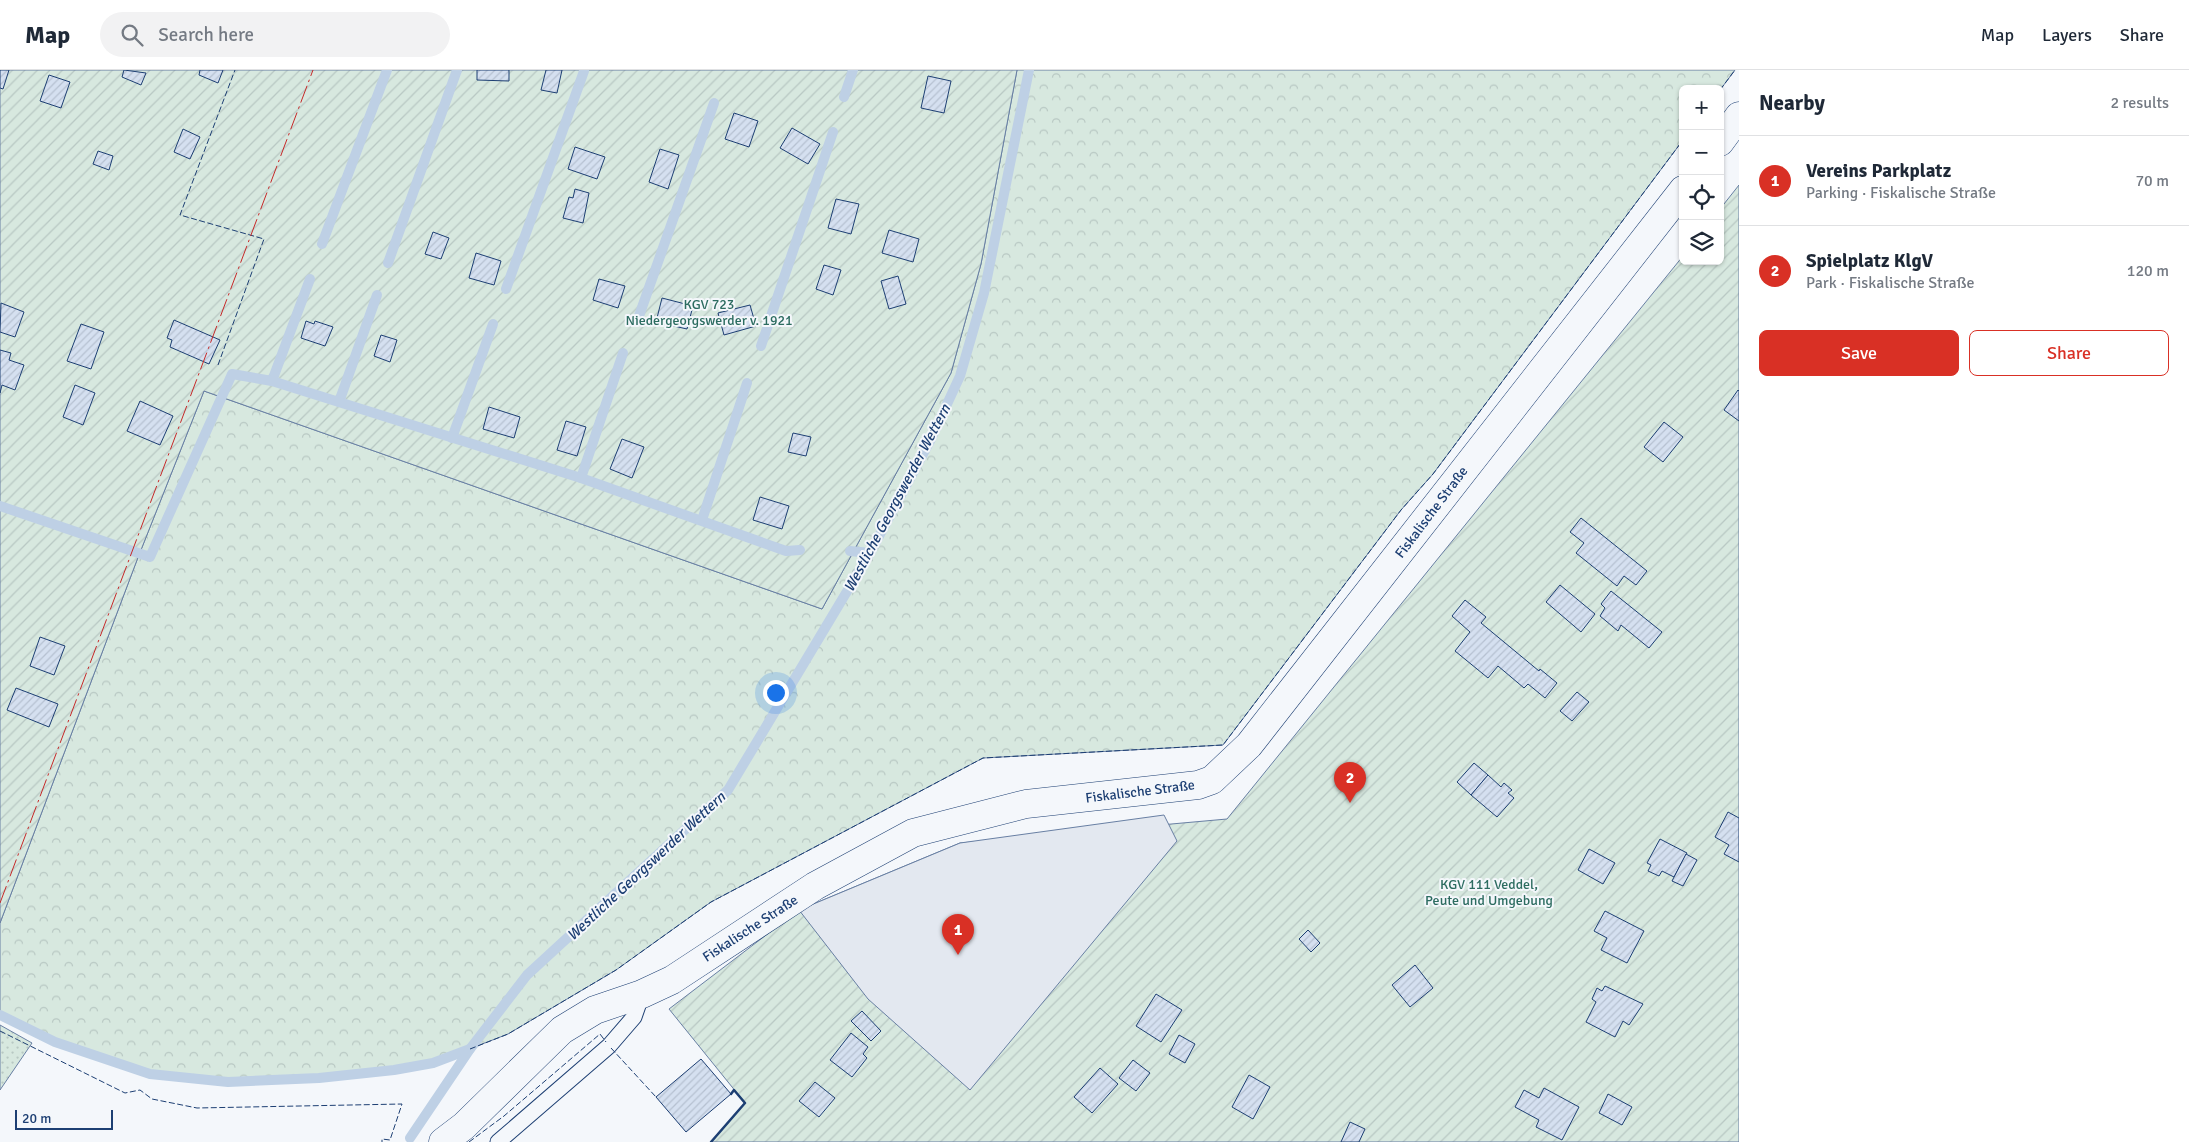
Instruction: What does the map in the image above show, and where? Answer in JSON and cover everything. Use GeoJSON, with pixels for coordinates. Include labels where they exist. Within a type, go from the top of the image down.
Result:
{"type":"FeatureCollection","features":[{"type":"Feature","properties":{"kind":"street"},"geometry":{"type":"LineString","coordinates":[[1724,137],[1739,116]]}},
{"type":"Feature","properties":{"kind":"street","name":"Fiskalische Straße"},"geometry":{"type":"LineString","coordinates":[[443,1142],[464,1126],[562,1030],[595,1010],[642,994],[672,980],[815,886],[913,833],[1026,804],[1198,785],[1212,780],[1249,745],[1679,195]]}},
{"type":"Feature","properties":{"kind":"lane"},"geometry":{"type":"LineString","coordinates":[[498,1142],[609,1046],[634,1017],[642,994]]}},
{"type":"Feature","properties":{"kind":"green space","name":"KGV 723 Niedergeorgswerder v. 1921"},"geometry":{"type":"Polygon","coordinates":[[[0,70],[1017,70],[981,264],[951,373],[822,609],[204,391],[137,560],[0,923],[0,70]]]}},
{"type":"Feature","properties":{"kind":"green space"},"geometry":{"type":"Polygon","coordinates":[[[1017,70],[1735,70],[1724,85],[1679,85],[1679,145],[1433,474],[1401,510],[1223,745],[983,758],[711,902],[616,970],[508,1034],[433,1063],[394,1070],[319,1078],[228,1082],[150,1074],[55,1042],[0,1015],[0,923],[137,560],[204,391],[822,609],[951,373],[981,264],[1017,70]]]}},
{"type":"Feature","properties":{"kind":"green space","name":"KGV 111 Veddel, Peute und Umgebung"},"geometry":{"type":"Polygon","coordinates":[[[1739,185],[1739,1142],[711,1142],[745,1103],[669,1009],[799,910],[960,843],[1227,819],[1679,261],[1679,265],[1724,265],[1724,204],[1739,185]]]}},
{"type":"Feature","properties":{"kind":"green space"},"geometry":{"type":"Polygon","coordinates":[[[0,1025],[32,1043],[0,1090],[0,1025]]]}},
{"type":"Feature","properties":{"kind":"shaded area"},"geometry":{"type":"Polygon","coordinates":[[[1164,815],[1177,841],[970,1090],[868,999],[799,910],[960,843],[1164,815]]]}},
{"type":"Feature","properties":{"kind":"building"},"geometry":{"type":"Polygon","coordinates":[[[0,70],[9,70],[3,89],[0,88],[0,70]]]}},
{"type":"Feature","properties":{"kind":"building"},"geometry":{"type":"Polygon","coordinates":[[[124,70],[146,73],[141,85],[122,77],[124,70]]]}},
{"type":"Feature","properties":{"kind":"building"},"geometry":{"type":"Polygon","coordinates":[[[200,70],[223,70],[218,83],[199,75],[200,70]]]}},
{"type":"Feature","properties":{"kind":"building"},"geometry":{"type":"Polygon","coordinates":[[[477,70],[509,70],[509,81],[477,80],[477,70]]]}},
{"type":"Feature","properties":{"kind":"building"},"geometry":{"type":"Polygon","coordinates":[[[546,70],[562,70],[557,93],[541,90],[546,70]]]}},
{"type":"Feature","properties":{"kind":"building"},"geometry":{"type":"Polygon","coordinates":[[[49,75],[70,82],[61,108],[40,101],[49,75]]]}},
{"type":"Feature","properties":{"kind":"building"},"geometry":{"type":"Polygon","coordinates":[[[928,76],[951,81],[944,113],[921,108],[928,76]]]}},
{"type":"Feature","properties":{"kind":"building"},"geometry":{"type":"Polygon","coordinates":[[[734,113],[758,121],[749,147],[725,139],[734,113]]]}},
{"type":"Feature","properties":{"kind":"building"},"geometry":{"type":"Polygon","coordinates":[[[792,128],[820,144],[808,164],[780,148],[792,128]]]}},
{"type":"Feature","properties":{"kind":"building"},"geometry":{"type":"Polygon","coordinates":[[[183,129],[200,137],[190,159],[174,152],[183,129]]]}},
{"type":"Feature","properties":{"kind":"building"},"geometry":{"type":"Polygon","coordinates":[[[575,147],[605,157],[597,179],[568,169],[575,147]]]}},
{"type":"Feature","properties":{"kind":"building"},"geometry":{"type":"Polygon","coordinates":[[[660,149],[679,155],[668,189],[649,182],[660,149]]]}},
{"type":"Feature","properties":{"kind":"building"},"geometry":{"type":"Polygon","coordinates":[[[98,151],[113,156],[109,170],[93,164],[98,151]]]}},
{"type":"Feature","properties":{"kind":"building"},"geometry":{"type":"Polygon","coordinates":[[[575,189],[589,193],[583,223],[563,218],[569,197],[573,198],[575,189]]]}},
{"type":"Feature","properties":{"kind":"building"},"geometry":{"type":"Polygon","coordinates":[[[836,199],[859,204],[851,234],[828,228],[836,199]]]}},
{"type":"Feature","properties":{"kind":"building"},"geometry":{"type":"Polygon","coordinates":[[[889,230],[919,239],[913,262],[882,253],[889,230]]]}},
{"type":"Feature","properties":{"kind":"building"},"geometry":{"type":"Polygon","coordinates":[[[433,232],[449,238],[441,259],[425,254],[433,232]]]}},
{"type":"Feature","properties":{"kind":"building"},"geometry":{"type":"Polygon","coordinates":[[[476,253],[501,261],[494,285],[469,278],[476,253]]]}},
{"type":"Feature","properties":{"kind":"building"},"geometry":{"type":"Polygon","coordinates":[[[824,265],[841,270],[833,295],[816,289],[824,265]]]}},
{"type":"Feature","properties":{"kind":"building"},"geometry":{"type":"Polygon","coordinates":[[[898,276],[906,304],[889,309],[881,281],[898,276]]]}},
{"type":"Feature","properties":{"kind":"building"},"geometry":{"type":"Polygon","coordinates":[[[599,279],[625,286],[618,308],[593,300],[599,279]]]}},
{"type":"Feature","properties":{"kind":"building"},"geometry":{"type":"Polygon","coordinates":[[[662,298],[693,306],[687,329],[656,322],[662,298]]]}},
{"type":"Feature","properties":{"kind":"building"},"geometry":{"type":"Polygon","coordinates":[[[1,303],[24,312],[15,337],[0,332],[1,303]]]}},
{"type":"Feature","properties":{"kind":"building"},"geometry":{"type":"Polygon","coordinates":[[[750,305],[756,326],[724,335],[718,313],[750,305]]]}},
{"type":"Feature","properties":{"kind":"building"},"geometry":{"type":"Polygon","coordinates":[[[174,320],[220,340],[209,364],[170,347],[172,340],[167,338],[174,320]]]}},
{"type":"Feature","properties":{"kind":"building"},"geometry":{"type":"Polygon","coordinates":[[[306,321],[314,324],[315,321],[333,327],[325,346],[301,338],[306,321]]]}},
{"type":"Feature","properties":{"kind":"building"},"geometry":{"type":"Polygon","coordinates":[[[81,324],[104,332],[91,369],[67,361],[81,324]]]}},
{"type":"Feature","properties":{"kind":"building"},"geometry":{"type":"Polygon","coordinates":[[[381,335],[397,340],[390,362],[374,356],[381,335]]]}},
{"type":"Feature","properties":{"kind":"building"},"geometry":{"type":"Polygon","coordinates":[[[0,350],[11,353],[9,360],[24,365],[15,390],[2,385],[0,393],[0,350]]]}},
{"type":"Feature","properties":{"kind":"building"},"geometry":{"type":"Polygon","coordinates":[[[75,385],[95,393],[83,425],[63,417],[75,385]]]}},
{"type":"Feature","properties":{"kind":"building"},"geometry":{"type":"Polygon","coordinates":[[[1739,391],[1739,421],[1724,410],[1739,391]]]}},
{"type":"Feature","properties":{"kind":"building"},"geometry":{"type":"Polygon","coordinates":[[[140,401],[173,416],[160,445],[127,431],[140,401]]]}},
{"type":"Feature","properties":{"kind":"building"},"geometry":{"type":"Polygon","coordinates":[[[489,407],[520,417],[514,438],[483,429],[489,407]]]}},
{"type":"Feature","properties":{"kind":"building"},"geometry":{"type":"Polygon","coordinates":[[[566,421],[586,427],[577,456],[557,450],[566,421]]]}},
{"type":"Feature","properties":{"kind":"building"},"geometry":{"type":"Polygon","coordinates":[[[1664,422],[1683,437],[1663,462],[1644,447],[1664,422]]]}},
{"type":"Feature","properties":{"kind":"building"},"geometry":{"type":"Polygon","coordinates":[[[793,433],[811,437],[806,456],[788,452],[793,433]]]}},
{"type":"Feature","properties":{"kind":"building"},"geometry":{"type":"Polygon","coordinates":[[[622,439],[644,447],[632,478],[610,469],[622,439]]]}},
{"type":"Feature","properties":{"kind":"building"},"geometry":{"type":"Polygon","coordinates":[[[760,497],[789,506],[782,529],[753,520],[760,497]]]}},
{"type":"Feature","properties":{"kind":"building"},"geometry":{"type":"Polygon","coordinates":[[[1581,518],[1647,571],[1636,585],[1624,576],[1617,586],[1576,553],[1584,543],[1570,532],[1581,518]]]}},
{"type":"Feature","properties":{"kind":"building"},"geometry":{"type":"Polygon","coordinates":[[[1560,585],[1595,614],[1581,632],[1546,602],[1560,585]]]}},
{"type":"Feature","properties":{"kind":"building"},"geometry":{"type":"Polygon","coordinates":[[[1611,591],[1662,632],[1649,648],[1621,625],[1618,631],[1600,616],[1605,608],[1601,604],[1611,591]]]}},
{"type":"Feature","properties":{"kind":"building"},"geometry":{"type":"Polygon","coordinates":[[[1465,600],[1486,617],[1481,623],[1539,671],[1540,669],[1557,683],[1545,698],[1528,684],[1524,688],[1498,666],[1488,678],[1455,651],[1470,632],[1452,616],[1465,600]]]}},
{"type":"Feature","properties":{"kind":"building"},"geometry":{"type":"Polygon","coordinates":[[[40,637],[65,646],[54,675],[30,666],[40,637]]]}},
{"type":"Feature","properties":{"kind":"building"},"geometry":{"type":"Polygon","coordinates":[[[16,688],[58,704],[49,727],[7,710],[16,688]]]}},
{"type":"Feature","properties":{"kind":"building"},"geometry":{"type":"Polygon","coordinates":[[[1577,692],[1589,702],[1572,721],[1560,711],[1577,692]]]}},
{"type":"Feature","properties":{"kind":"building"},"geometry":{"type":"Polygon","coordinates":[[[1474,763],[1488,775],[1471,795],[1457,782],[1474,763]]]}},
{"type":"Feature","properties":{"kind":"building"},"geometry":{"type":"Polygon","coordinates":[[[1488,775],[1501,787],[1504,783],[1512,790],[1508,793],[1514,798],[1497,817],[1471,795],[1488,775]]]}},
{"type":"Feature","properties":{"kind":"building"},"geometry":{"type":"Polygon","coordinates":[[[1728,812],[1739,818],[1739,862],[1724,854],[1729,845],[1715,837],[1728,812]]]}},
{"type":"Feature","properties":{"kind":"building"},"geometry":{"type":"Polygon","coordinates":[[[1660,839],[1687,853],[1674,877],[1662,871],[1659,876],[1648,871],[1651,865],[1647,863],[1660,839]]]}},
{"type":"Feature","properties":{"kind":"building"},"geometry":{"type":"Polygon","coordinates":[[[1589,849],[1615,863],[1603,884],[1578,870],[1589,849]]]}},
{"type":"Feature","properties":{"kind":"building"},"geometry":{"type":"Polygon","coordinates":[[[1686,854],[1697,860],[1683,886],[1672,881],[1686,854]]]}},
{"type":"Feature","properties":{"kind":"building"},"geometry":{"type":"Polygon","coordinates":[[[1605,911],[1644,931],[1627,963],[1601,950],[1607,938],[1594,931],[1605,911]]]}},
{"type":"Feature","properties":{"kind":"building"},"geometry":{"type":"Polygon","coordinates":[[[1308,930],[1320,943],[1311,952],[1299,939],[1308,930]]]}},
{"type":"Feature","properties":{"kind":"building"},"geometry":{"type":"Polygon","coordinates":[[[1415,965],[1433,988],[1410,1007],[1392,985],[1415,965]]]}},
{"type":"Feature","properties":{"kind":"building"},"geometry":{"type":"Polygon","coordinates":[[[1605,986],[1643,1004],[1629,1025],[1623,1021],[1615,1037],[1586,1022],[1596,1002],[1592,999],[1597,988],[1602,991],[1605,986]]]}},
{"type":"Feature","properties":{"kind":"building"},"geometry":{"type":"Polygon","coordinates":[[[1156,994],[1182,1010],[1161,1042],[1136,1026],[1156,994]]]}},
{"type":"Feature","properties":{"kind":"building"},"geometry":{"type":"Polygon","coordinates":[[[862,1011],[881,1031],[871,1041],[851,1021],[862,1011]]]}},
{"type":"Feature","properties":{"kind":"building"},"geometry":{"type":"Polygon","coordinates":[[[851,1033],[868,1047],[863,1054],[867,1058],[852,1077],[830,1060],[851,1033]]]}},
{"type":"Feature","properties":{"kind":"building"},"geometry":{"type":"Polygon","coordinates":[[[1179,1035],[1195,1044],[1185,1063],[1169,1054],[1179,1035]]]}},
{"type":"Feature","properties":{"kind":"building"},"geometry":{"type":"Polygon","coordinates":[[[701,1059],[731,1094],[686,1132],[656,1097],[701,1059]]]}},
{"type":"Feature","properties":{"kind":"building"},"geometry":{"type":"Polygon","coordinates":[[[1133,1060],[1150,1073],[1136,1091],[1119,1078],[1133,1060]]]}},
{"type":"Feature","properties":{"kind":"building"},"geometry":{"type":"Polygon","coordinates":[[[1100,1068],[1118,1084],[1092,1113],[1074,1097],[1100,1068]]]}},
{"type":"Feature","properties":{"kind":"building"},"geometry":{"type":"Polygon","coordinates":[[[1249,1075],[1270,1087],[1253,1119],[1232,1107],[1249,1075]]]}},
{"type":"Feature","properties":{"kind":"building"},"geometry":{"type":"Polygon","coordinates":[[[815,1082],[835,1098],[819,1117],[799,1101],[815,1082]]]}},
{"type":"Feature","properties":{"kind":"building"},"geometry":{"type":"Polygon","coordinates":[[[1544,1088],[1579,1107],[1562,1140],[1536,1127],[1539,1120],[1515,1107],[1524,1090],[1539,1098],[1544,1088]]]}},
{"type":"Feature","properties":{"kind":"building"},"geometry":{"type":"Polygon","coordinates":[[[1608,1094],[1632,1107],[1622,1125],[1599,1113],[1608,1094]]]}},
{"type":"Feature","properties":{"kind":"building"},"geometry":{"type":"Polygon","coordinates":[[[1350,1122],[1365,1129],[1359,1142],[1341,1142],[1350,1122]]]}},
{"type":"Feature","properties":{"kind":"waterway"},"geometry":{"type":"LineString","coordinates":[[322,244],[387,70]]}},
{"type":"Feature","properties":{"kind":"waterway"},"geometry":{"type":"LineString","coordinates":[[388,263],[457,70]]}},
{"type":"Feature","properties":{"kind":"waterway"},"geometry":{"type":"LineString","coordinates":[[844,97],[853,70]]}},
{"type":"Feature","properties":{"kind":"waterway","name":"Westliche Georgswerder Wettern"},"geometry":{"type":"LineString","coordinates":[[410,1138],[470,1049],[527,975],[728,790],[870,553],[930,441],[960,376],[984,293],[1029,70]]}},
{"type":"Feature","properties":{"kind":"waterway"},"geometry":{"type":"LineString","coordinates":[[506,289],[584,71]]}},
{"type":"Feature","properties":{"kind":"waterway"},"geometry":{"type":"LineString","coordinates":[[639,316],[714,103]]}},
{"type":"Feature","properties":{"kind":"waterway"},"geometry":{"type":"LineString","coordinates":[[761,346],[833,132]]}},
{"type":"Feature","properties":{"kind":"waterway"},"geometry":{"type":"LineString","coordinates":[[272,381],[310,279]]}},
{"type":"Feature","properties":{"kind":"waterway"},"geometry":{"type":"LineString","coordinates":[[339,402],[377,295]]}},
{"type":"Feature","properties":{"kind":"waterway"},"geometry":{"type":"LineString","coordinates":[[452,438],[493,324]]}},
{"type":"Feature","properties":{"kind":"waterway"},"geometry":{"type":"LineString","coordinates":[[581,478],[623,353]]}},
{"type":"Feature","properties":{"kind":"waterway"},"geometry":{"type":"LineString","coordinates":[[0,506],[150,557],[232,374],[272,381],[581,478],[786,551],[800,550]]}},
{"type":"Feature","properties":{"kind":"waterway"},"geometry":{"type":"LineString","coordinates":[[702,520],[747,383]]}},
{"type":"Feature","properties":{"kind":"waterway"},"geometry":{"type":"LineString","coordinates":[[850,551],[870,553]]}},
{"type":"Feature","properties":{"kind":"waterway"},"geometry":{"type":"LineString","coordinates":[[0,1015],[55,1042],[150,1074],[228,1082],[319,1078],[394,1070],[433,1063],[470,1049]]}},
{"type":"Feature","properties":{"kind":"fence"},"geometry":{"type":"LineString","coordinates":[[218,365],[264,239],[180,215],[235,70]]}},
{"type":"Feature","properties":{"kind":"fence"},"geometry":{"type":"LineString","coordinates":[[1724,85],[1735,70]]}},
{"type":"Feature","properties":{"kind":"fence"},"geometry":{"type":"LineString","coordinates":[[470,1049],[508,1034],[616,970],[711,902],[983,758],[1223,745],[1401,510],[1433,474],[1679,145]]}},
{"type":"Feature","properties":{"kind":"fence"},"geometry":{"type":"LineString","coordinates":[[0,1031],[125,1093],[140,1090],[152,1099],[197,1108],[402,1104],[390,1140],[382,1139],[382,1142]]}},
{"type":"Feature","properties":{"kind":"fence"},"geometry":{"type":"LineString","coordinates":[[469,1142],[504,1116],[600,1034],[606,1042]]}},
{"type":"Feature","properties":{"kind":"fence"},"geometry":{"type":"LineString","coordinates":[[611,1048],[656,1097]]}},
{"type":"Feature","properties":{"kind":"wall"},"geometry":{"type":"LineString","coordinates":[[711,1142],[745,1103],[734,1090],[731,1094]]}},
{"type":"Feature","properties":{"kind":"power"},"geometry":{"type":"LineString","coordinates":[[0,903],[313,70]]}},
{"type":"Feature","properties":{"kind":"place","name":"Spielplatz KlgV"},"geometry":{"type":"Point","coordinates":[1350,803]}},
{"type":"Feature","properties":{"kind":"place","name":"Vereins Parkplatz"},"geometry":{"type":"Point","coordinates":[958,955]}}]}
